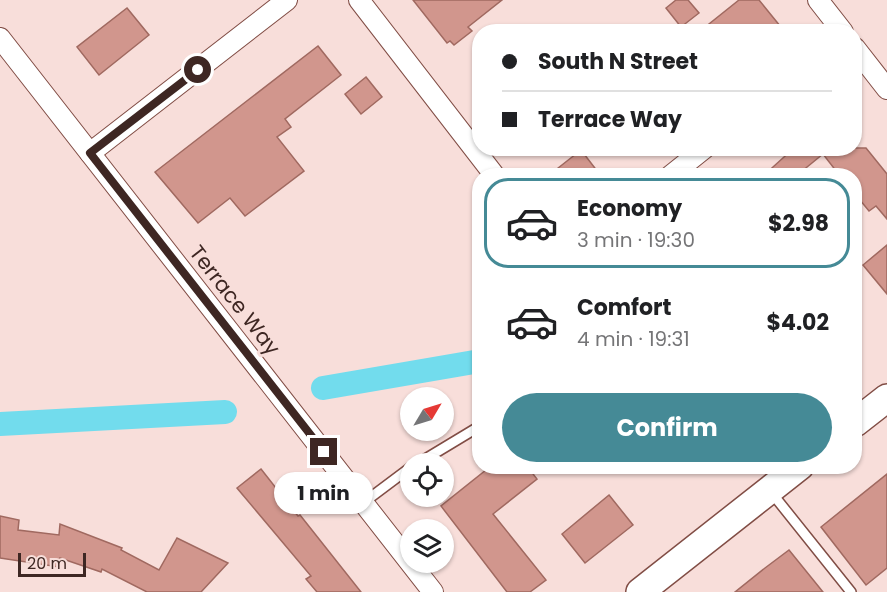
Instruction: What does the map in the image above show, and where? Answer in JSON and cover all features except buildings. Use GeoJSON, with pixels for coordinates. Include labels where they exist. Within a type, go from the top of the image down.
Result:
{"type":"FeatureCollection","features":[{"type":"Feature","properties":{"kind":"street"},"geometry":{"type":"LineString","coordinates":[[90,153],[287,0]]}},
{"type":"Feature","properties":{"kind":"street"},"geometry":{"type":"LineString","coordinates":[[358,0],[472,146]]}},
{"type":"Feature","properties":{"kind":"street"},"geometry":{"type":"LineString","coordinates":[[818,0],[837,24]]}},
{"type":"Feature","properties":{"kind":"street","name":"Terrace Way"},"geometry":{"type":"LineString","coordinates":[[0,38],[433,592]]}},
{"type":"Feature","properties":{"kind":"street"},"geometry":{"type":"LineString","coordinates":[[862,57],[887,89]]}},
{"type":"Feature","properties":{"kind":"street"},"geometry":{"type":"LineString","coordinates":[[479,156],[489,168]]}},
{"type":"Feature","properties":{"kind":"street"},"geometry":{"type":"LineString","coordinates":[[680,168],[695,156]]}},
{"type":"Feature","properties":{"kind":"street"},"geometry":{"type":"LineString","coordinates":[[640,592],[790,474]]}},
{"type":"Feature","properties":{"kind":"lane"},"geometry":{"type":"LineString","coordinates":[[435,453],[472,431]]}},
{"type":"Feature","properties":{"kind":"lane"},"geometry":{"type":"LineString","coordinates":[[363,503],[400,475]]}},
{"type":"Feature","properties":{"kind":"lane"},"geometry":{"type":"LineString","coordinates":[[769,490],[851,592]]}},
{"type":"Feature","properties":{"kind":"waterway"},"geometry":{"type":"LineString","coordinates":[[323,388],[472,362]]}},
{"type":"Feature","properties":{"kind":"waterway"},"geometry":{"type":"LineString","coordinates":[[0,424],[225,412]]}},
{"type":"Feature","properties":{"kind":"route"},"geometry":{"type":"LineString","coordinates":[[198,70],[90,153],[324,452]]}}]}
